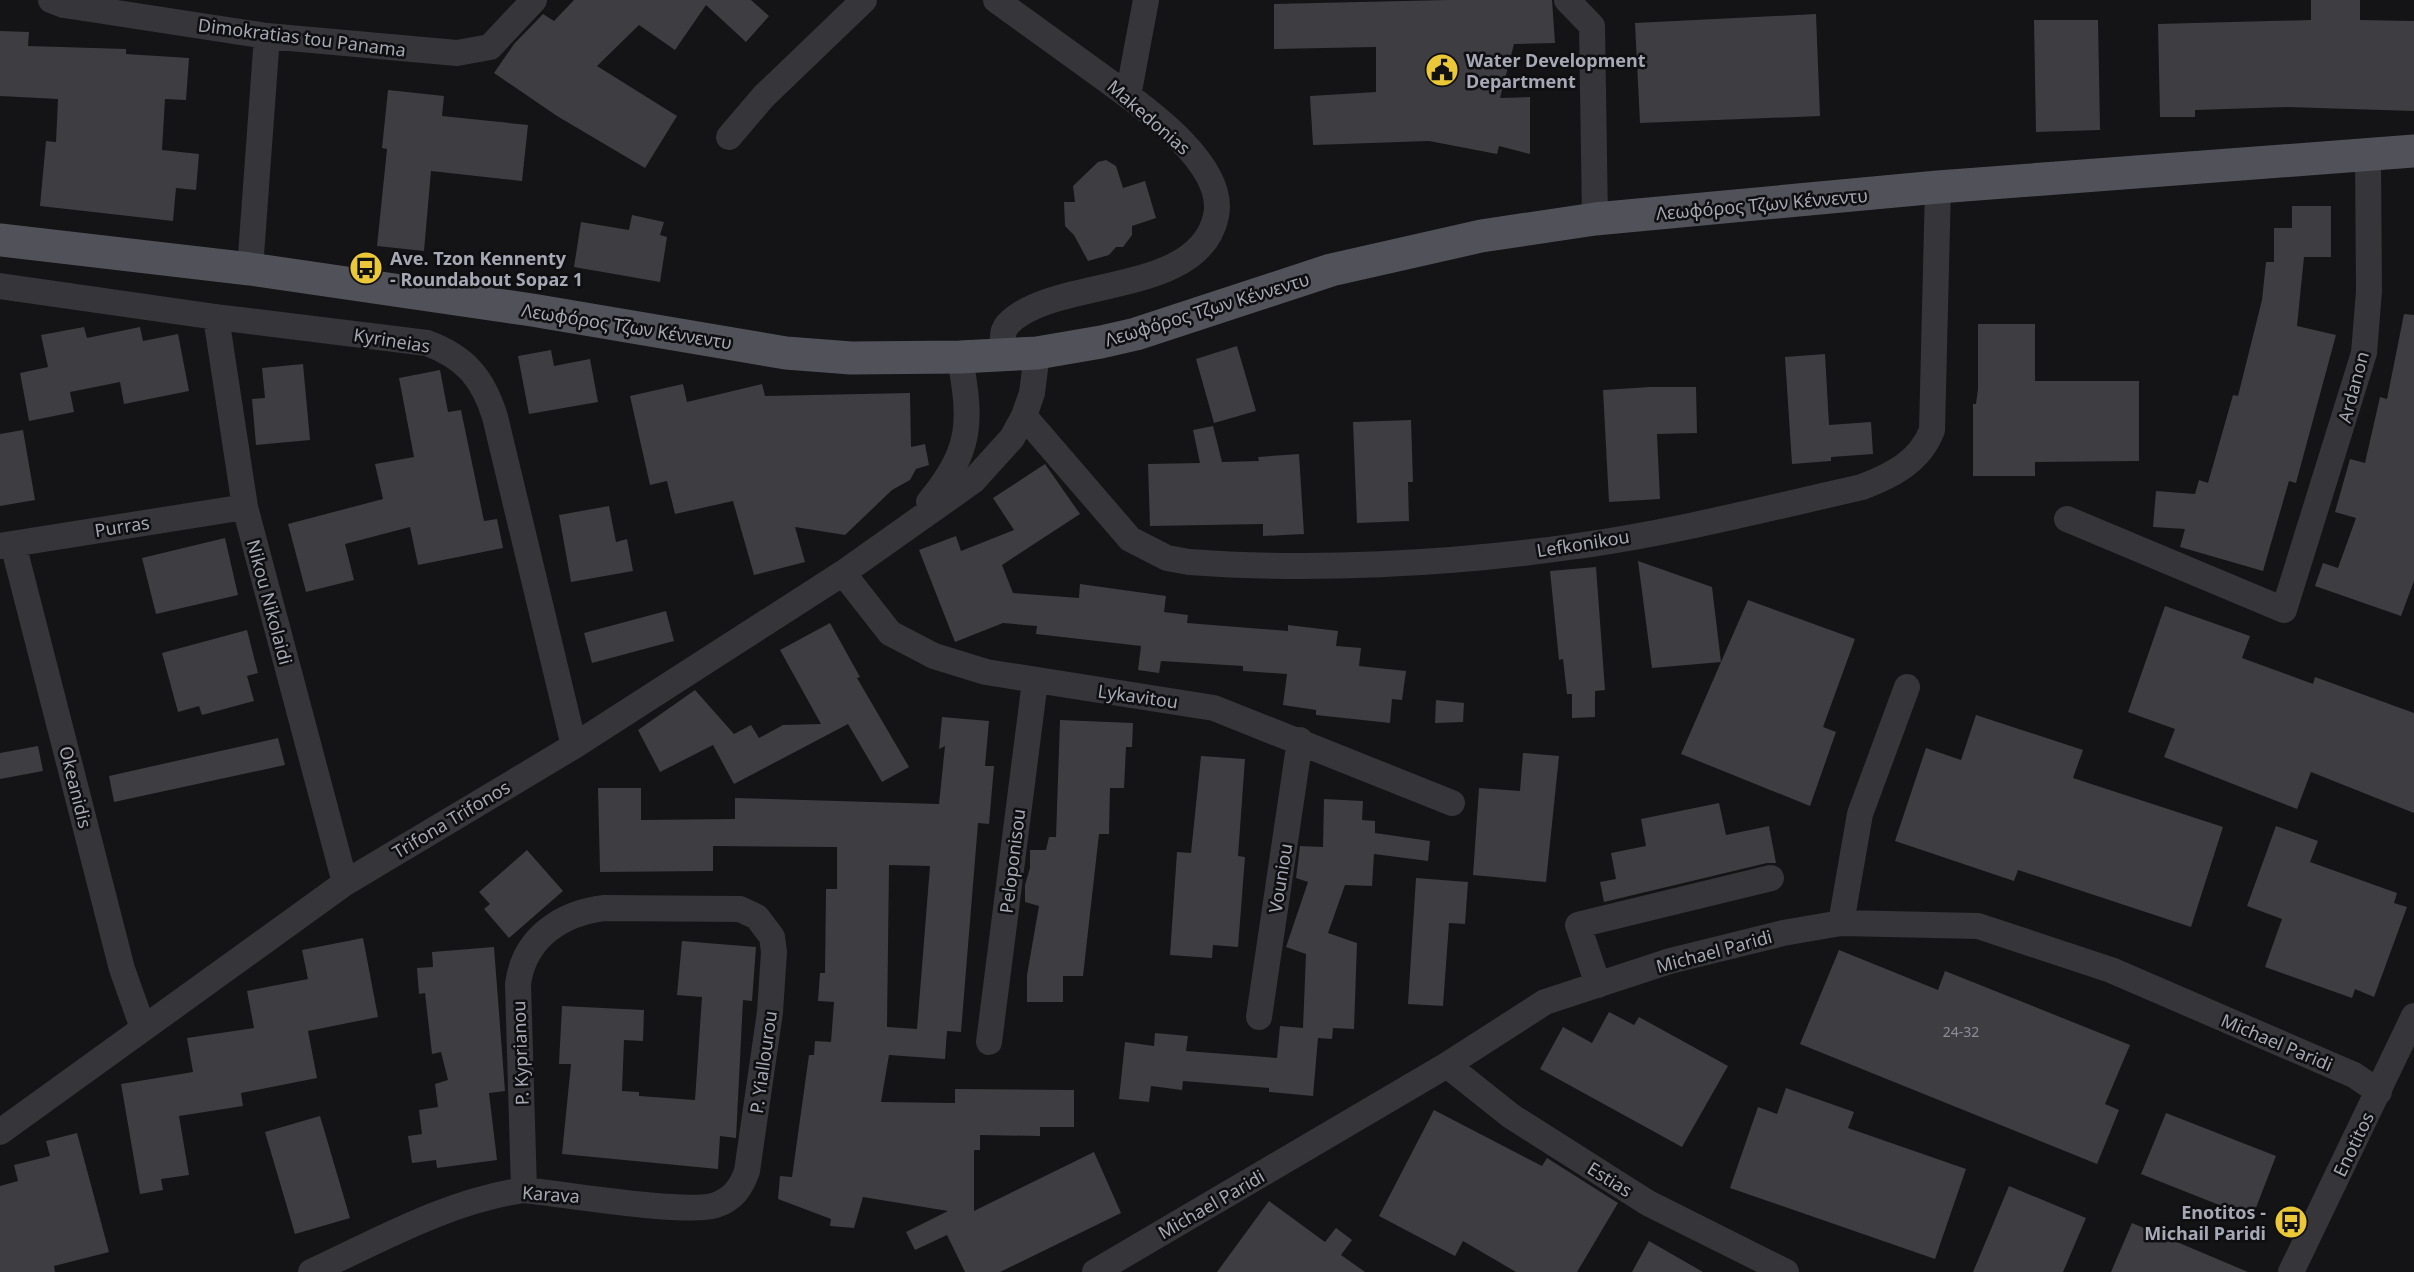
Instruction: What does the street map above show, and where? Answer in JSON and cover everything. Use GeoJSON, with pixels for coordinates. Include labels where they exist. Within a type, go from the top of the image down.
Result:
{"type":"FeatureCollection","features":[{"type":"Feature","properties":{"kind":"main road","name":"Λεωφόρος Τζων Κέννεντυ"},"geometry":{"type":"LineString","coordinates":[[0,240],[250,269],[545,312],[786,353],[851,358],[960,357],[1021,354],[1136,334],[1331,270],[1419,249],[1595,219],[1938,187],[2414,151]]}},
{"type":"Feature","properties":{"kind":"street","name":"Dimokratias tou Panama"},"geometry":{"type":"LineString","coordinates":[[51,0],[64,5],[267,36],[435,52],[477,51],[490,47],[534,0]]}},
{"type":"Feature","properties":{"kind":"street"},"geometry":{"type":"LineString","coordinates":[[729,137],[764,96],[864,0]]}},
{"type":"Feature","properties":{"kind":"street","name":"Makedonias"},"geometry":{"type":"LineString","coordinates":[[996,0],[1128,96],[1188,147],[1206,173],[1219,204],[1210,234],[1203,245],[1171,267],[1049,303],[1017,317],[1003,332],[1021,354]]}},
{"type":"Feature","properties":{"kind":"street"},"geometry":{"type":"LineString","coordinates":[[1128,96],[1146,0]]}},
{"type":"Feature","properties":{"kind":"street"},"geometry":{"type":"LineString","coordinates":[[1567,0],[1592,26],[1595,219]]}},
{"type":"Feature","properties":{"kind":"street"},"geometry":{"type":"LineString","coordinates":[[250,269],[267,36]]}},
{"type":"Feature","properties":{"kind":"street","name":"Ardanon"},"geometry":{"type":"LineString","coordinates":[[2067,519],[2284,610],[2364,353],[2368,303],[2368,155]]}},
{"type":"Feature","properties":{"kind":"street","name":"Lefkonikou"},"geometry":{"type":"LineString","coordinates":[[1024,416],[1130,539],[1167,558],[1200,563],[1429,560],[1550,550],[1693,524],[1862,487],[1909,463],[1923,450],[1933,430],[1938,187]]}},
{"type":"Feature","properties":{"kind":"street","name":"Kyrineias"},"geometry":{"type":"LineString","coordinates":[[0,286],[216,317],[427,343],[451,352],[478,376],[495,417],[574,746]]}},
{"type":"Feature","properties":{"kind":"street","name":"Nikou Nikolaidi"},"geometry":{"type":"LineString","coordinates":[[216,317],[245,507],[345,883]]}},
{"type":"Feature","properties":{"kind":"street","name":"Trifona Trifonos"},"geometry":{"type":"LineString","coordinates":[[0,1132],[345,883],[574,746],[844,573],[973,481],[1012,438],[1024,416],[1021,354]]}},
{"type":"Feature","properties":{"kind":"street","name":"Trifona Trifonos"},"geometry":{"type":"LineString","coordinates":[[913,522],[950,476],[966,436],[967,398],[960,357]]}},
{"type":"Feature","properties":{"kind":"street","name":"Purras"},"geometry":{"type":"LineString","coordinates":[[7,545],[245,507]]}},
{"type":"Feature","properties":{"kind":"street","name":"Okeanidis"},"geometry":{"type":"LineString","coordinates":[[7,545],[122,969],[143,1028]]}},
{"type":"Feature","properties":{"kind":"street","name":"Lykavitou"},"geometry":{"type":"LineString","coordinates":[[844,573],[876,618],[905,642],[934,656],[986,672],[1214,708],[1300,740],[1452,803]]}},
{"type":"Feature","properties":{"kind":"street","name":"Peloponisou"},"geometry":{"type":"LineString","coordinates":[[989,1042],[1035,681]]}},
{"type":"Feature","properties":{"kind":"street"},"geometry":{"type":"LineString","coordinates":[[1841,923],[1860,814],[1906,687]]}},
{"type":"Feature","properties":{"kind":"street","name":"Vouniou"},"geometry":{"type":"LineString","coordinates":[[1259,1017],[1300,740]]}},
{"type":"Feature","properties":{"kind":"street"},"geometry":{"type":"LineString","coordinates":[[1598,985],[1578,925],[1770,878]]}},
{"type":"Feature","properties":{"kind":"street","name":"P. Kyprianou"},"geometry":{"type":"LineString","coordinates":[[524,1190],[518,984],[525,955],[550,928],[574,915],[604,908],[733,908],[748,912],[766,926],[774,952]]}},
{"type":"Feature","properties":{"kind":"street","name":"Michael Paridi"},"geometry":{"type":"LineString","coordinates":[[1095,1272],[1137,1262],[1545,1002],[1670,961],[1783,933],[1841,923],[1978,926],[2111,970],[2354,1074],[2379,1092]]}},
{"type":"Feature","properties":{"kind":"street","name":"P. Yiallourou"},"geometry":{"type":"LineString","coordinates":[[747,1171],[770,1012],[774,952]]}},
{"type":"Feature","properties":{"kind":"street","name":"Enotitos"},"geometry":{"type":"LineString","coordinates":[[2291,1272],[2414,1016]]}},
{"type":"Feature","properties":{"kind":"street","name":"Estias"},"geometry":{"type":"LineString","coordinates":[[1447,1065],[1511,1116],[1648,1203],[1786,1272]]}},
{"type":"Feature","properties":{"kind":"street","name":"Karava"},"geometry":{"type":"LineString","coordinates":[[311,1272],[447,1209],[477,1198],[524,1190],[700,1209],[729,1199],[743,1183],[747,1171]]}},
{"type":"Feature","properties":{"kind":"building"},"geometry":{"type":"Polygon","coordinates":[[[574,0],[751,0],[769,16],[746,42],[706,5],[675,50],[639,25],[597,66],[677,116],[645,168],[557,116],[494,73],[514,44],[543,14],[554,21],[574,0]]]}},
{"type":"Feature","properties":{"kind":"building","name":"Water Development Department"},"geometry":{"type":"Polygon","coordinates":[[[1552,0],[1555,43],[1514,44],[1500,98],[1530,97],[1530,154],[1499,146],[1497,154],[1429,141],[1313,145],[1310,96],[1376,92],[1376,47],[1274,49],[1274,4],[1552,0]]]}},
{"type":"Feature","properties":{"kind":"building"},"geometry":{"type":"Polygon","coordinates":[[[2311,0],[2360,0],[2360,20],[2414,21],[2414,111],[2287,107],[2195,110],[2195,117],[2160,117],[2158,24],[2311,20],[2311,0]]]}},
{"type":"Feature","properties":{"kind":"building"},"geometry":{"type":"Polygon","coordinates":[[[1816,14],[1820,116],[1640,123],[1635,23],[1816,14]]]}},
{"type":"Feature","properties":{"kind":"building"},"geometry":{"type":"Polygon","coordinates":[[[2034,20],[2098,20],[2100,130],[2036,132],[2034,20]]]}},
{"type":"Feature","properties":{"kind":"building"},"geometry":{"type":"Polygon","coordinates":[[[0,31],[29,32],[28,46],[126,49],[126,54],[189,58],[186,100],[165,99],[162,150],[199,154],[196,190],[176,188],[173,221],[40,206],[46,141],[56,142],[58,99],[0,96],[0,31]]]}},
{"type":"Feature","properties":{"kind":"building"},"geometry":{"type":"Polygon","coordinates":[[[388,90],[444,96],[442,116],[528,125],[522,181],[431,171],[424,251],[377,246],[387,149],[382,148],[388,90]]]}},
{"type":"Feature","properties":{"kind":"building"},"geometry":{"type":"Polygon","coordinates":[[[1106,160],[1116,166],[1123,188],[1145,181],[1156,218],[1132,226],[1132,235],[1123,247],[1116,247],[1109,255],[1088,261],[1074,235],[1065,226],[1064,202],[1075,202],[1073,186],[1098,162],[1106,160]]]}},
{"type":"Feature","properties":{"kind":"building"},"geometry":{"type":"Polygon","coordinates":[[[2292,206],[2331,206],[2331,257],[2304,257],[2297,326],[2336,335],[2296,483],[2289,481],[2263,571],[2180,547],[2185,529],[2153,527],[2156,491],[2195,494],[2199,480],[2208,483],[2233,395],[2238,396],[2262,300],[2266,262],[2274,262],[2274,228],[2292,228],[2292,206]]]}},
{"type":"Feature","properties":{"kind":"building"},"geometry":{"type":"Polygon","coordinates":[[[632,215],[664,222],[660,235],[667,237],[660,282],[574,267],[581,222],[629,230],[632,215]]]}},
{"type":"Feature","properties":{"kind":"building"},"geometry":{"type":"Polygon","coordinates":[[[2404,314],[2414,315],[2414,581],[2401,616],[2315,586],[2323,563],[2338,568],[2356,518],[2335,512],[2350,459],[2365,463],[2380,397],[2387,399],[2404,314]]]}},
{"type":"Feature","properties":{"kind":"building"},"geometry":{"type":"Polygon","coordinates":[[[1978,324],[2035,324],[2035,381],[2139,381],[2139,461],[2035,462],[2035,476],[1973,476],[1973,404],[1976,404],[1978,389],[1978,324]]]}},
{"type":"Feature","properties":{"kind":"building"},"geometry":{"type":"Polygon","coordinates":[[[84,327],[87,338],[140,327],[143,341],[178,334],[189,391],[124,404],[120,382],[70,392],[74,412],[29,421],[20,373],[48,367],[41,335],[84,327]]]}},
{"type":"Feature","properties":{"kind":"building"},"geometry":{"type":"Polygon","coordinates":[[[1237,346],[1256,411],[1214,423],[1196,359],[1237,346]]]}},
{"type":"Feature","properties":{"kind":"building"},"geometry":{"type":"Polygon","coordinates":[[[551,350],[554,366],[590,359],[598,402],[529,414],[518,356],[551,350]]]}},
{"type":"Feature","properties":{"kind":"building"},"geometry":{"type":"Polygon","coordinates":[[[1825,354],[1829,425],[1871,422],[1873,454],[1831,457],[1831,461],[1792,464],[1785,357],[1825,354]]]}},
{"type":"Feature","properties":{"kind":"building"},"geometry":{"type":"Polygon","coordinates":[[[303,364],[310,440],[256,445],[252,399],[265,398],[262,368],[303,364]]]}},
{"type":"Feature","properties":{"kind":"building"},"geometry":{"type":"Polygon","coordinates":[[[440,370],[448,412],[461,410],[484,521],[497,519],[503,548],[418,565],[410,527],[345,544],[354,580],[306,592],[288,524],[383,499],[375,464],[414,457],[399,378],[440,370]]]}},
{"type":"Feature","properties":{"kind":"building"},"geometry":{"type":"Polygon","coordinates":[[[683,384],[687,402],[762,384],[765,396],[910,393],[911,447],[925,444],[929,465],[916,469],[910,480],[892,490],[845,535],[795,527],[805,562],[754,575],[733,501],[675,514],[667,481],[650,485],[630,396],[683,384]]]}},
{"type":"Feature","properties":{"kind":"building"},"geometry":{"type":"Polygon","coordinates":[[[1696,387],[1697,433],[1657,434],[1660,499],[1609,502],[1603,390],[1696,387]]]}},
{"type":"Feature","properties":{"kind":"building"},"geometry":{"type":"Polygon","coordinates":[[[1411,420],[1413,482],[1408,482],[1409,521],[1357,523],[1353,422],[1411,420]]]}},
{"type":"Feature","properties":{"kind":"building"},"geometry":{"type":"Polygon","coordinates":[[[1213,426],[1222,462],[1259,461],[1258,457],[1299,454],[1304,534],[1263,536],[1263,524],[1150,526],[1148,464],[1200,463],[1193,430],[1213,426]]]}},
{"type":"Feature","properties":{"kind":"building"},"geometry":{"type":"Polygon","coordinates":[[[23,430],[35,500],[0,506],[0,434],[23,430]]]}},
{"type":"Feature","properties":{"kind":"building"},"geometry":{"type":"Polygon","coordinates":[[[1045,464],[1080,514],[1002,565],[1013,593],[1079,598],[1080,584],[1166,596],[1164,612],[1188,615],[1187,623],[1288,631],[1288,625],[1338,631],[1336,646],[1361,648],[1359,666],[1406,671],[1402,700],[1392,699],[1390,723],[1316,715],[1316,710],[1283,705],[1287,674],[1243,671],[1243,666],[1161,661],[1159,673],[1138,670],[1141,646],[1036,634],[1037,626],[1003,623],[955,642],[919,550],[956,536],[961,551],[1014,530],[993,498],[1045,464]]]}},
{"type":"Feature","properties":{"kind":"building"},"geometry":{"type":"Polygon","coordinates":[[[609,506],[616,542],[627,539],[633,571],[571,582],[559,515],[609,506]]]}},
{"type":"Feature","properties":{"kind":"building"},"geometry":{"type":"Polygon","coordinates":[[[225,538],[238,595],[156,614],[142,558],[225,538]]]}},
{"type":"Feature","properties":{"kind":"building"},"geometry":{"type":"Polygon","coordinates":[[[1638,561],[1712,587],[1721,662],[1652,668],[1638,561]]]}},
{"type":"Feature","properties":{"kind":"building"},"geometry":{"type":"Polygon","coordinates":[[[1596,567],[1605,690],[1595,691],[1595,717],[1572,718],[1572,694],[1567,694],[1563,659],[1559,660],[1550,571],[1596,567]]]}},
{"type":"Feature","properties":{"kind":"building"},"geometry":{"type":"Polygon","coordinates":[[[1748,600],[1855,639],[1823,727],[1836,732],[1810,806],[1681,754],[1748,600]]]}},
{"type":"Feature","properties":{"kind":"building"},"geometry":{"type":"Polygon","coordinates":[[[2165,606],[2250,636],[2242,658],[2313,684],[2315,677],[2414,713],[2414,813],[2311,772],[2297,809],[2164,757],[2175,729],[2128,712],[2165,606]]]}},
{"type":"Feature","properties":{"kind":"building"},"geometry":{"type":"Polygon","coordinates":[[[666,611],[674,641],[592,663],[584,633],[666,611]]]}},
{"type":"Feature","properties":{"kind":"building"},"geometry":{"type":"Polygon","coordinates":[[[830,623],[860,677],[857,678],[909,767],[882,782],[848,724],[734,784],[713,745],[660,772],[638,730],[695,690],[734,734],[751,725],[759,738],[783,725],[821,724],[780,650],[830,623]]]}},
{"type":"Feature","properties":{"kind":"building"},"geometry":{"type":"Polygon","coordinates":[[[247,630],[258,673],[247,676],[254,701],[202,715],[199,706],[178,712],[162,653],[247,630]]]}},
{"type":"Feature","properties":{"kind":"building"},"geometry":{"type":"Polygon","coordinates":[[[1436,700],[1464,703],[1463,722],[1435,723],[1436,700]]]}},
{"type":"Feature","properties":{"kind":"building"},"geometry":{"type":"Polygon","coordinates":[[[1976,715],[2083,750],[2073,778],[2223,827],[2191,927],[2018,870],[2014,881],[1895,841],[1926,748],[1961,760],[1976,715]]]}},
{"type":"Feature","properties":{"kind":"building"},"geometry":{"type":"Polygon","coordinates":[[[942,717],[989,721],[985,766],[994,766],[989,824],[978,823],[961,1032],[947,1031],[945,1059],[889,1055],[881,1102],[955,1103],[955,1089],[1074,1090],[1074,1127],[1040,1127],[1040,1136],[980,1135],[980,1150],[974,1150],[974,1211],[1094,1152],[1121,1213],[1000,1272],[965,1272],[947,1235],[915,1250],[906,1232],[948,1211],[863,1197],[854,1228],[830,1226],[831,1219],[778,1199],[780,1176],[792,1177],[809,1055],[814,1055],[815,1041],[831,1042],[834,1002],[818,1001],[820,973],[825,973],[826,889],[837,889],[837,847],[713,846],[713,871],[600,872],[598,788],[641,788],[641,820],[735,819],[735,798],[939,804],[945,746],[939,749],[942,717]],[[889,865],[887,1027],[917,1029],[930,866],[889,865]]]}},
{"type":"Feature","properties":{"kind":"building"},"geometry":{"type":"Polygon","coordinates":[[[1060,720],[1133,723],[1132,747],[1126,747],[1124,788],[1110,788],[1109,834],[1099,834],[1083,976],[1063,976],[1063,1002],[1027,1002],[1027,975],[1039,906],[1025,902],[1025,885],[1030,868],[1030,850],[1046,850],[1049,837],[1056,837],[1060,720]]]}},
{"type":"Feature","properties":{"kind":"building"},"geometry":{"type":"Polygon","coordinates":[[[278,738],[285,765],[114,802],[109,776],[278,738]]]}},
{"type":"Feature","properties":{"kind":"building"},"geometry":{"type":"Polygon","coordinates":[[[38,746],[43,771],[0,779],[0,753],[38,746]]]}},
{"type":"Feature","properties":{"kind":"building"},"geometry":{"type":"Polygon","coordinates":[[[1523,753],[1559,756],[1546,882],[1473,875],[1479,788],[1520,791],[1523,753]]]}},
{"type":"Feature","properties":{"kind":"building"},"geometry":{"type":"Polygon","coordinates":[[[1201,756],[1245,759],[1238,856],[1245,857],[1238,947],[1213,945],[1212,958],[1170,955],[1177,852],[1191,853],[1201,756]]]}},
{"type":"Feature","properties":{"kind":"building"},"geometry":{"type":"Polygon","coordinates":[[[1324,799],[1363,801],[1362,820],[1375,821],[1375,833],[1430,841],[1428,861],[1374,854],[1372,886],[1345,885],[1328,933],[1357,943],[1354,1029],[1333,1028],[1332,1039],[1318,1038],[1313,1096],[1269,1092],[1269,1088],[1183,1081],[1182,1090],[1151,1086],[1149,1102],[1119,1099],[1125,1042],[1154,1046],[1155,1033],[1188,1036],[1186,1051],[1277,1058],[1280,1026],[1303,1028],[1306,954],[1286,947],[1308,882],[1296,878],[1300,846],[1323,847],[1324,799]]]}},
{"type":"Feature","properties":{"kind":"building"},"geometry":{"type":"Polygon","coordinates":[[[1719,803],[1726,835],[1769,826],[1776,863],[1604,902],[1600,882],[1616,879],[1611,853],[1646,846],[1641,819],[1719,803]]]}},
{"type":"Feature","properties":{"kind":"building"},"geometry":{"type":"Polygon","coordinates":[[[2276,826],[2318,841],[2310,862],[2397,893],[2394,903],[2407,907],[2374,997],[2355,989],[2352,998],[2265,967],[2282,919],[2247,906],[2276,826]]]}},
{"type":"Feature","properties":{"kind":"building"},"geometry":{"type":"Polygon","coordinates":[[[527,850],[563,891],[509,938],[484,909],[490,904],[479,892],[527,850]]]}},
{"type":"Feature","properties":{"kind":"building"},"geometry":{"type":"Polygon","coordinates":[[[1416,878],[1468,882],[1465,924],[1449,923],[1443,1006],[1408,1004],[1416,878]]]}},
{"type":"Feature","properties":{"kind":"building"},"geometry":{"type":"Polygon","coordinates":[[[363,938],[378,1017],[308,1031],[317,1078],[241,1093],[243,1106],[179,1116],[189,1175],[161,1179],[163,1190],[140,1194],[121,1084],[193,1072],[187,1038],[254,1028],[247,991],[308,979],[302,950],[363,938]]]}},
{"type":"Feature","properties":{"kind":"building"},"geometry":{"type":"Polygon","coordinates":[[[682,941],[756,947],[752,1001],[743,1000],[736,1138],[720,1136],[718,1169],[562,1154],[571,1064],[559,1064],[562,1006],[644,1010],[643,1041],[624,1040],[622,1091],[639,1092],[639,1096],[695,1100],[702,997],[677,995],[682,941]]]}},
{"type":"Feature","properties":{"kind":"building"},"geometry":{"type":"Polygon","coordinates":[[[494,947],[505,1091],[489,1093],[497,1160],[437,1168],[436,1160],[412,1163],[408,1136],[422,1134],[419,1110],[438,1107],[435,1084],[448,1080],[441,1052],[432,1054],[425,993],[419,994],[417,968],[433,967],[432,952],[494,947]]]}},
{"type":"Feature","properties":{"kind":"building"},"geometry":{"type":"Polygon","coordinates":[[[1839,950],[1938,990],[1945,971],[2130,1045],[2105,1104],[2119,1110],[2097,1164],[1800,1044],[1839,950]]]}},
{"type":"Feature","properties":{"kind":"building"},"geometry":{"type":"Polygon","coordinates":[[[1609,1012],[1634,1025],[1639,1017],[1728,1066],[1682,1147],[1540,1069],[1563,1027],[1592,1043],[1609,1012]]]}},
{"type":"Feature","properties":{"kind":"building"},"geometry":{"type":"Polygon","coordinates":[[[1786,1088],[1854,1112],[1848,1128],[1966,1169],[1935,1259],[1730,1188],[1758,1107],[1777,1114],[1786,1088]]]}},
{"type":"Feature","properties":{"kind":"building"},"geometry":{"type":"Polygon","coordinates":[[[1434,1110],[1542,1166],[1547,1158],[1618,1203],[1577,1272],[1516,1272],[1463,1241],[1455,1256],[1379,1216],[1434,1110]]]}},
{"type":"Feature","properties":{"kind":"building"},"geometry":{"type":"Polygon","coordinates":[[[2166,1113],[2276,1156],[2252,1218],[2141,1174],[2166,1113]]]}},
{"type":"Feature","properties":{"kind":"building"},"geometry":{"type":"Polygon","coordinates":[[[320,1116],[350,1218],[295,1234],[265,1132],[320,1116]]]}},
{"type":"Feature","properties":{"kind":"building"},"geometry":{"type":"Polygon","coordinates":[[[77,1133],[109,1252],[54,1266],[55,1272],[0,1272],[0,1186],[18,1181],[14,1165],[50,1156],[46,1141],[77,1133]]]}},
{"type":"Feature","properties":{"kind":"building"},"geometry":{"type":"Polygon","coordinates":[[[2009,1186],[2086,1218],[2063,1272],[1973,1272],[2009,1186]]]}},
{"type":"Feature","properties":{"kind":"building"},"geometry":{"type":"Polygon","coordinates":[[[1269,1201],[1325,1242],[1336,1228],[1352,1240],[1341,1255],[1365,1272],[1217,1272],[1269,1201]]]}},
{"type":"Feature","properties":{"kind":"building"},"geometry":{"type":"Polygon","coordinates":[[[2132,1223],[2248,1272],[2111,1272],[2132,1223]]]}},
{"type":"Feature","properties":{"kind":"building"},"geometry":{"type":"Polygon","coordinates":[[[1649,1241],[1703,1272],[1632,1272],[1649,1241]]]}},
{"type":"Feature","properties":{"kind":"place","name":"Water Development Department"},"geometry":{"type":"Point","coordinates":[1442,70]}},
{"type":"Feature","properties":{"kind":"place","name":"Ave. Tzon Kennenty - Roundabout Sopaz 1"},"geometry":{"type":"Point","coordinates":[366,268]}},
{"type":"Feature","properties":{"kind":"place","name":"Enotitos - Michail Paridi"},"geometry":{"type":"Point","coordinates":[2291,1222]}}]}
